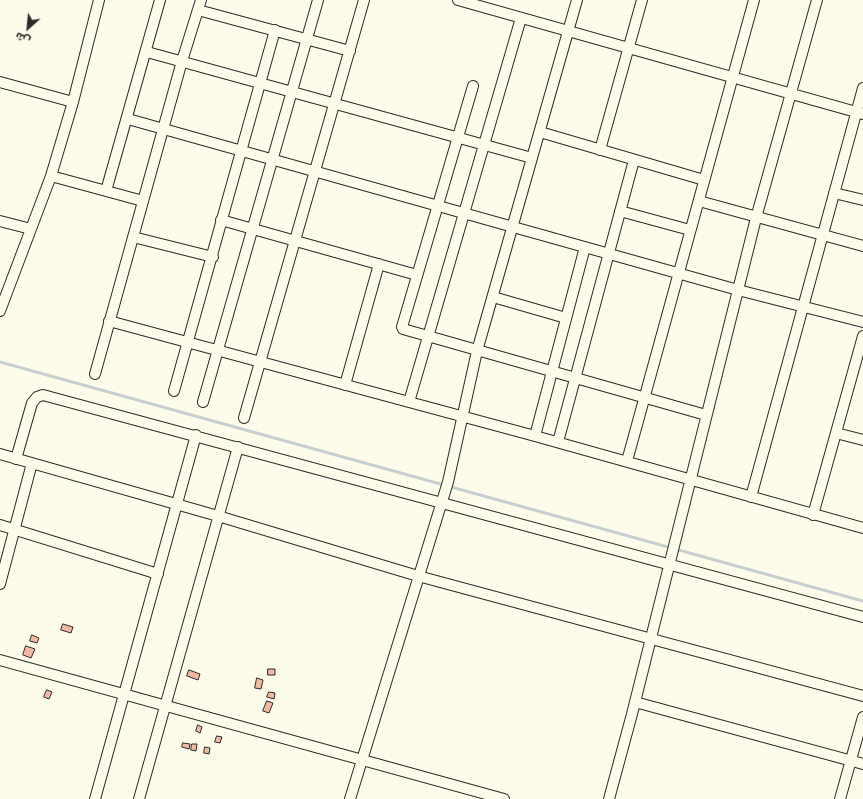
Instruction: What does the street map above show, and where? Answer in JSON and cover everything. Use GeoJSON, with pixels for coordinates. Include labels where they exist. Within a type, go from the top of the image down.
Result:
{"type":"FeatureCollection","features":[{"type":"Feature","properties":{"kind":"street"},"geometry":{"type":"LineString","coordinates":[[0,311],[4,288],[31,229],[51,176],[73,102],[99,0]]}},
{"type":"Feature","properties":{"kind":"street"},"geometry":{"type":"LineString","coordinates":[[106,191],[147,52],[160,0]]}},
{"type":"Feature","properties":{"kind":"street"},"geometry":{"type":"LineString","coordinates":[[203,402],[318,0]]}},
{"type":"Feature","properties":{"kind":"street"},"geometry":{"type":"LineString","coordinates":[[244,418],[364,0]]}},
{"type":"Feature","properties":{"kind":"street"},"geometry":{"type":"LineString","coordinates":[[458,0],[860,113]]}},
{"type":"Feature","properties":{"kind":"street"},"geometry":{"type":"LineString","coordinates":[[350,799],[440,503],[450,475],[477,351],[577,0]]}},
{"type":"Feature","properties":{"kind":"street"},"geometry":{"type":"LineString","coordinates":[[600,150],[642,0]]}},
{"type":"Feature","properties":{"kind":"street"},"geometry":{"type":"LineString","coordinates":[[627,461],[754,0]]}},
{"type":"Feature","properties":{"kind":"street"},"geometry":{"type":"LineString","coordinates":[[609,799],[635,702],[756,218],[817,0]]}},
{"type":"Feature","properties":{"kind":"street"},"geometry":{"type":"LineString","coordinates":[[95,374],[182,61],[200,5],[275,30],[350,51]]}},
{"type":"Feature","properties":{"kind":"street"},"geometry":{"type":"LineString","coordinates":[[409,402],[520,18]]}},
{"type":"Feature","properties":{"kind":"street"},"geometry":{"type":"LineString","coordinates":[[174,391],[213,257],[221,220],[275,30]]}},
{"type":"Feature","properties":{"kind":"street"},"geometry":{"type":"LineString","coordinates":[[147,52],[532,158]]}},
{"type":"Feature","properties":{"kind":"street"},"geometry":{"type":"LineString","coordinates":[[0,82],[73,102]]}},
{"type":"Feature","properties":{"kind":"street"},"geometry":{"type":"LineString","coordinates":[[473,86],[402,327],[405,331],[428,338],[706,415]]}},
{"type":"Feature","properties":{"kind":"street"},"geometry":{"type":"LineString","coordinates":[[751,497],[822,235],[860,113],[863,88]]}},
{"type":"Feature","properties":{"kind":"street"},"geometry":{"type":"LineString","coordinates":[[128,119],[738,290],[863,322]]}},
{"type":"Feature","properties":{"kind":"street"},"geometry":{"type":"LineString","coordinates":[[540,132],[704,180]]}},
{"type":"Feature","properties":{"kind":"street"},"geometry":{"type":"LineString","coordinates":[[558,442],[634,160]]}},
{"type":"Feature","properties":{"kind":"street"},"geometry":{"type":"LineString","coordinates":[[51,176],[143,201]]}},
{"type":"Feature","properties":{"kind":"street"},"geometry":{"type":"LineString","coordinates":[[834,193],[863,200]]}},
{"type":"Feature","properties":{"kind":"street"},"geometry":{"type":"LineString","coordinates":[[698,201],[863,246]]}},
{"type":"Feature","properties":{"kind":"street"},"geometry":{"type":"LineString","coordinates":[[620,211],[690,230]]}},
{"type":"Feature","properties":{"kind":"street"},"geometry":{"type":"LineString","coordinates":[[221,220],[417,275]]}},
{"type":"Feature","properties":{"kind":"street"},"geometry":{"type":"LineString","coordinates":[[0,221],[31,229]]}},
{"type":"Feature","properties":{"kind":"street"},"geometry":{"type":"LineString","coordinates":[[133,237],[213,257]]}},
{"type":"Feature","properties":{"kind":"street"},"geometry":{"type":"LineString","coordinates":[[535,436],[585,247]]}},
{"type":"Feature","properties":{"kind":"street"},"geometry":{"type":"LineString","coordinates":[[345,385],[379,264]]}},
{"type":"Feature","properties":{"kind":"street"},"geometry":{"type":"LineString","coordinates":[[493,297],[566,318]]}},
{"type":"Feature","properties":{"kind":"street"},"geometry":{"type":"LineString","coordinates":[[109,322],[558,442],[863,528]]}},
{"type":"Feature","properties":{"kind":"street"},"geometry":{"type":"LineString","coordinates":[[813,515],[863,336]]}},
{"type":"Feature","properties":{"kind":"street"},"geometry":{"type":"LineString","coordinates":[[16,458],[32,402],[43,394],[863,617]]}},
{"type":"Feature","properties":{"kind":"street"},"geometry":{"type":"LineString","coordinates":[[836,433],[863,440]]}},
{"type":"Feature","properties":{"kind":"street"},"geometry":{"type":"LineString","coordinates":[[95,799],[196,435]]}},
{"type":"Feature","properties":{"kind":"street"},"geometry":{"type":"LineString","coordinates":[[139,799],[238,447]]}},
{"type":"Feature","properties":{"kind":"street"},"geometry":{"type":"LineString","coordinates":[[0,454],[177,504],[418,576],[863,696]]}},
{"type":"Feature","properties":{"kind":"street"},"geometry":{"type":"LineString","coordinates":[[0,584],[32,463]]}},
{"type":"Feature","properties":{"kind":"street"},"geometry":{"type":"LineString","coordinates":[[0,525],[158,574]]}},
{"type":"Feature","properties":{"kind":"street"},"geometry":{"type":"LineString","coordinates":[[0,660],[166,704],[504,799]]}},
{"type":"Feature","properties":{"kind":"street"},"geometry":{"type":"LineString","coordinates":[[635,702],[863,764]]}},
{"type":"Feature","properties":{"kind":"street"},"geometry":{"type":"LineString","coordinates":[[840,799],[863,717]]}},
{"type":"Feature","properties":{"kind":"building"},"geometry":{"type":"Polygon","coordinates":[[[63,624],[73,627],[71,633],[61,630],[63,624]]]}},
{"type":"Feature","properties":{"kind":"building"},"geometry":{"type":"Polygon","coordinates":[[[32,635],[39,638],[37,643],[30,641],[32,635]]]}},
{"type":"Feature","properties":{"kind":"building"},"geometry":{"type":"Polygon","coordinates":[[[26,646],[35,649],[31,658],[23,655],[26,646]]]}},
{"type":"Feature","properties":{"kind":"building"},"geometry":{"type":"Polygon","coordinates":[[[268,669],[275,669],[275,675],[268,675],[268,669]]]}},
{"type":"Feature","properties":{"kind":"building"},"geometry":{"type":"Polygon","coordinates":[[[189,670],[200,674],[198,680],[187,676],[189,670]]]}},
{"type":"Feature","properties":{"kind":"building"},"geometry":{"type":"Polygon","coordinates":[[[257,678],[263,680],[261,689],[255,688],[257,678]]]}},
{"type":"Feature","properties":{"kind":"building"},"geometry":{"type":"Polygon","coordinates":[[[47,690],[52,692],[49,699],[44,697],[47,690]]]}},
{"type":"Feature","properties":{"kind":"building"},"geometry":{"type":"Polygon","coordinates":[[[269,692],[275,693],[274,699],[267,697],[269,692]]]}},
{"type":"Feature","properties":{"kind":"building"},"geometry":{"type":"Polygon","coordinates":[[[267,701],[273,703],[269,713],[263,711],[267,701]]]}},
{"type":"Feature","properties":{"kind":"building"},"geometry":{"type":"Polygon","coordinates":[[[198,725],[202,727],[200,733],[196,731],[198,725]]]}},
{"type":"Feature","properties":{"kind":"building"},"geometry":{"type":"Polygon","coordinates":[[[217,736],[222,737],[220,743],[215,742],[217,736]]]}},
{"type":"Feature","properties":{"kind":"building"},"geometry":{"type":"Polygon","coordinates":[[[183,743],[190,744],[189,749],[182,747],[183,743]]]}},
{"type":"Feature","properties":{"kind":"building"},"geometry":{"type":"Polygon","coordinates":[[[192,744],[197,744],[196,751],[191,750],[192,744]]]}},
{"type":"Feature","properties":{"kind":"building"},"geometry":{"type":"Polygon","coordinates":[[[205,747],[210,748],[209,754],[204,753],[205,747]]]}},
{"type":"Feature","properties":{"kind":"waterway"},"geometry":{"type":"LineString","coordinates":[[0,362],[863,601]]}}]}
